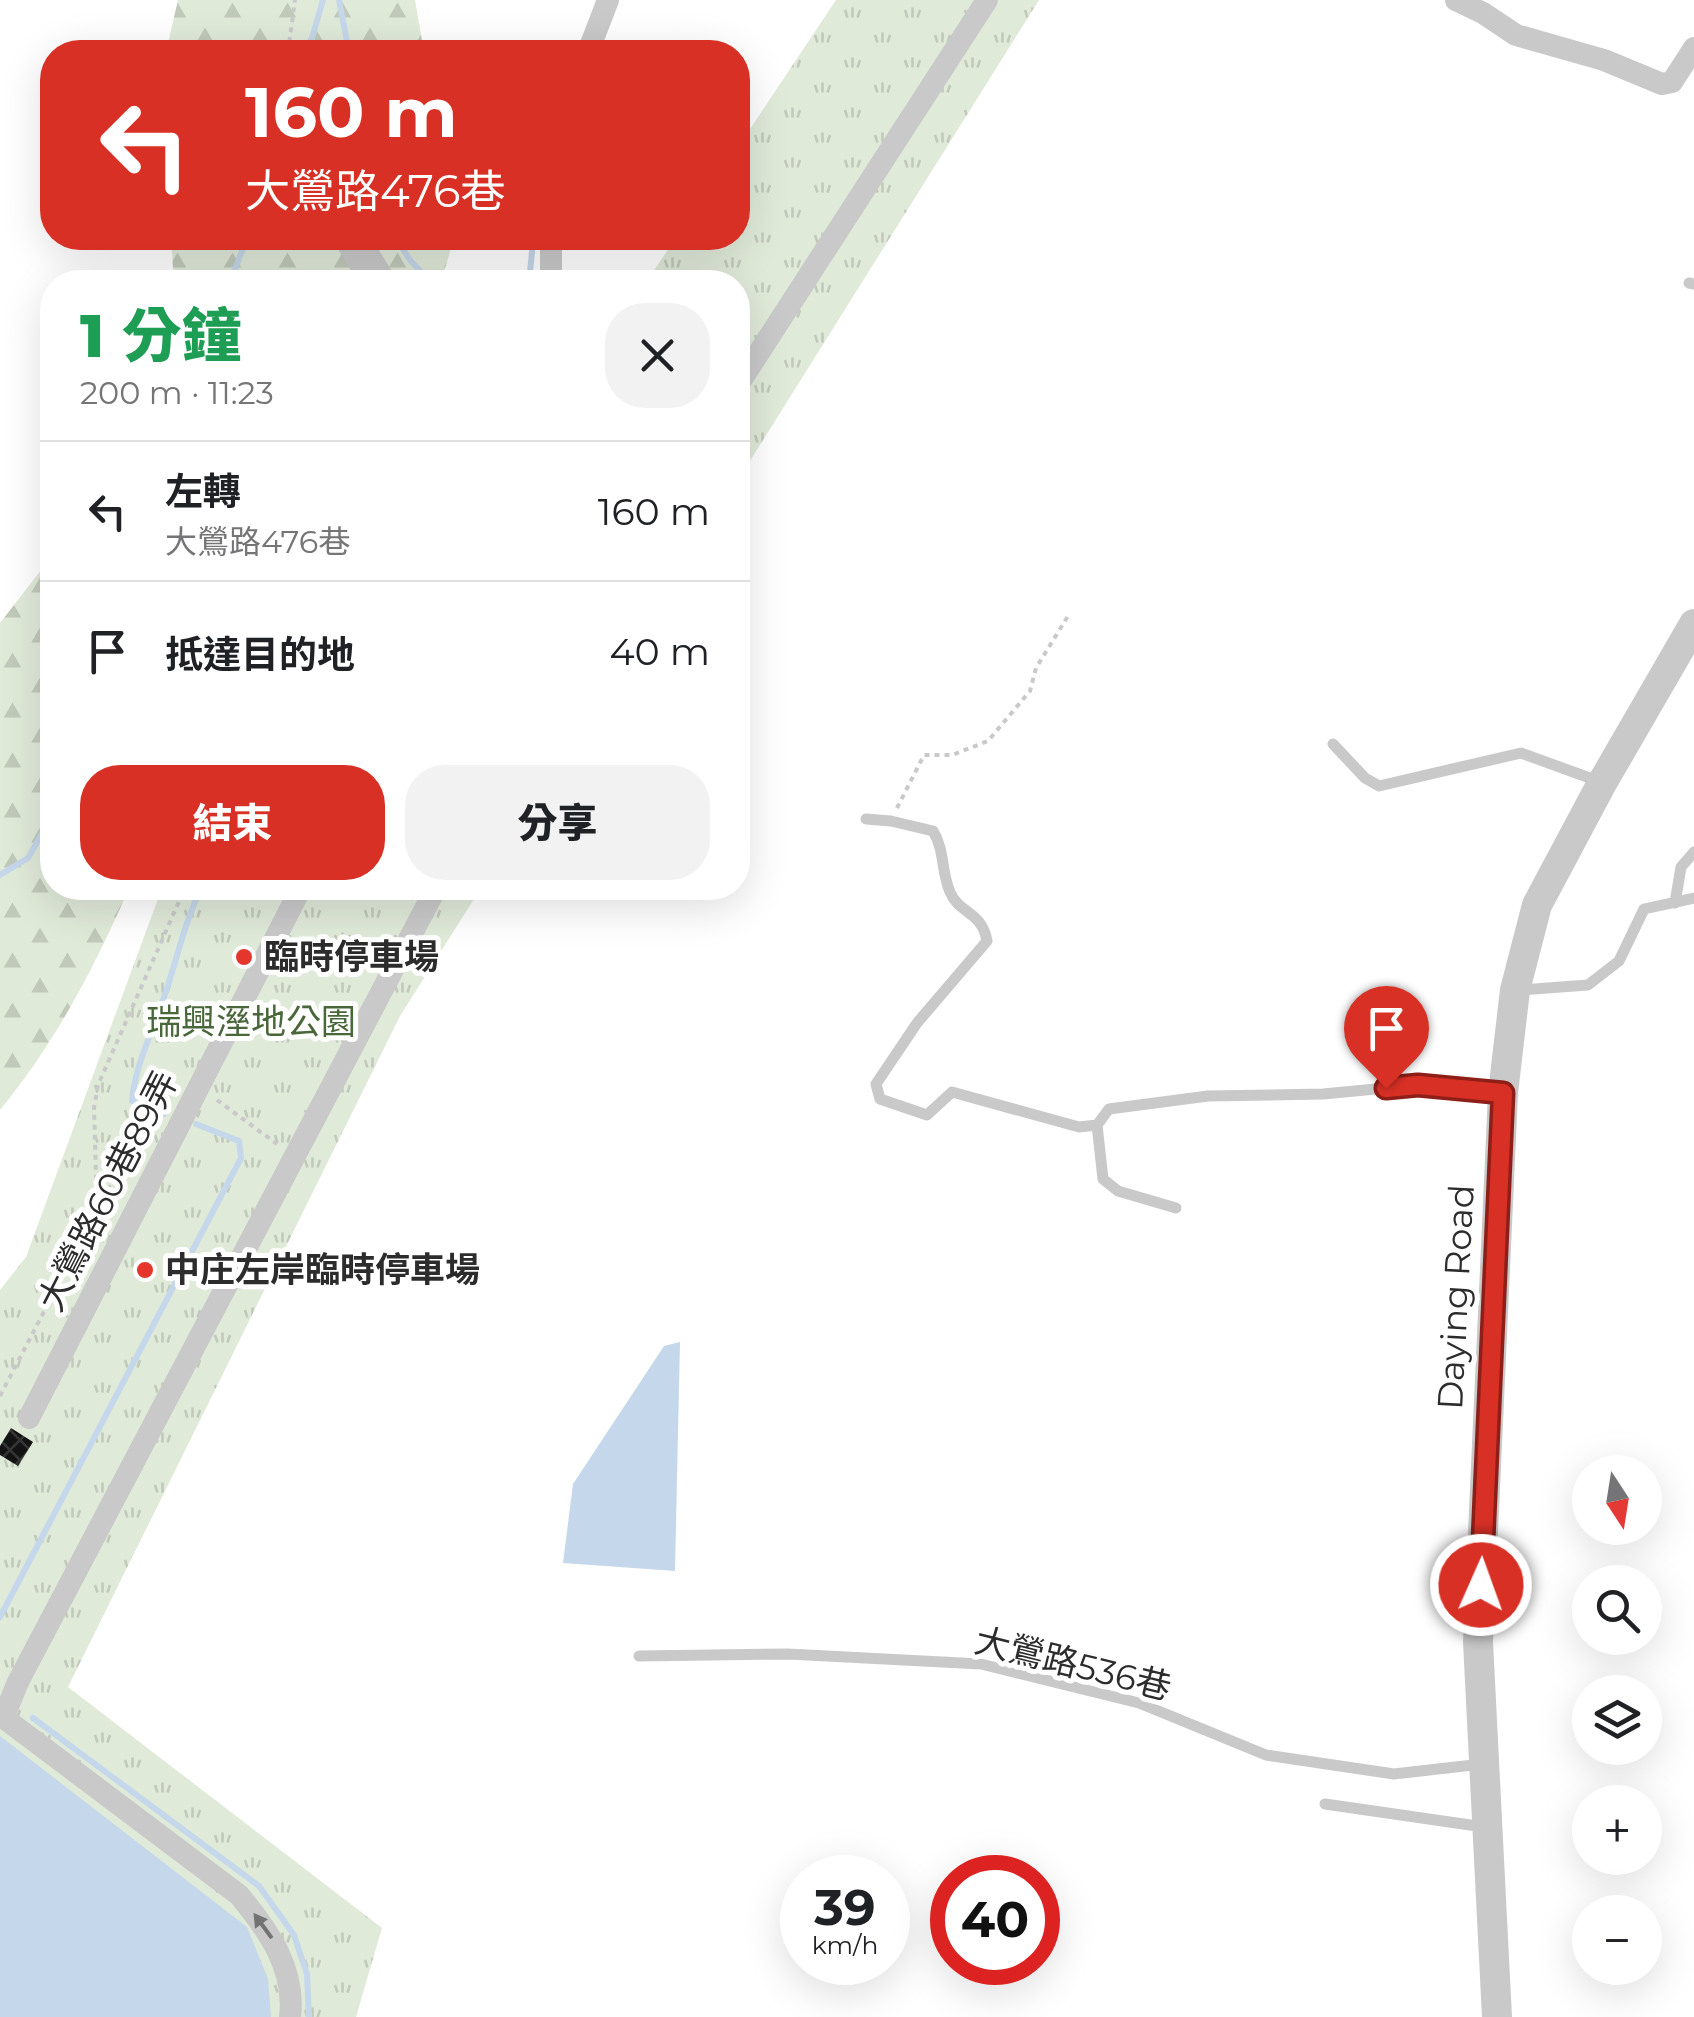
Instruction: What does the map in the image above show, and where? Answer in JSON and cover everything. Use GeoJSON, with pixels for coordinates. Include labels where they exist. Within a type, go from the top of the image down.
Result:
{"type":"FeatureCollection","features":[{"type":"Feature","properties":{"kind":"street"},"geometry":{"type":"LineString","coordinates":[[593,40],[608,0]]}},
{"type":"Feature","properties":{"kind":"street"},"geometry":{"type":"LineString","coordinates":[[750,367],[988,0]]}},
{"type":"Feature","properties":{"kind":"street"},"geometry":{"type":"LineString","coordinates":[[1456,0],[1483,12],[1516,35],[1604,60],[1662,84],[1672,82],[1694,48]]}},
{"type":"Feature","properties":{"kind":"street","name":"Daying Road"},"geometry":{"type":"LineString","coordinates":[[1497,2017],[1478,1642],[1503,1093],[1515,990],[1537,906],[1602,783],[1694,624]]}},
{"type":"Feature","properties":{"kind":"street","name":"大鶯路60巷89弄"},"geometry":{"type":"LineString","coordinates":[[28,1418],[295,900]]}},
{"type":"Feature","properties":{"kind":"street"},"geometry":{"type":"LineString","coordinates":[[290,2017],[292,2000],[280,1957],[269,1932],[238,1895],[2,1716],[430,900]]}},
{"type":"Feature","properties":{"kind":"lane"},"geometry":{"type":"LineString","coordinates":[[1333,744],[1365,778],[1380,786],[1521,753],[1602,783]]}},
{"type":"Feature","properties":{"kind":"lane"},"geometry":{"type":"LineString","coordinates":[[866,820],[891,821],[933,831],[940,842],[950,895],[984,926],[987,942],[917,1023],[876,1084],[880,1100],[928,1115],[952,1092],[1079,1127],[1096,1125],[1109,1110],[1208,1096],[1323,1094],[1418,1085],[1503,1093]]}},
{"type":"Feature","properties":{"kind":"lane"},"geometry":{"type":"LineString","coordinates":[[1675,902],[1681,867],[1694,852]]}},
{"type":"Feature","properties":{"kind":"lane"},"geometry":{"type":"LineString","coordinates":[[1515,990],[1588,985],[1618,961],[1644,909],[1694,898]]}},
{"type":"Feature","properties":{"kind":"lane"},"geometry":{"type":"LineString","coordinates":[[1096,1125],[1103,1179],[1118,1191],[1176,1208]]}},
{"type":"Feature","properties":{"kind":"lane","name":"大鶯路536巷"},"geometry":{"type":"LineString","coordinates":[[639,1656],[788,1654],[981,1664],[1139,1702],[1266,1754],[1394,1774],[1486,1764]]}},
{"type":"Feature","properties":{"kind":"lane"},"geometry":{"type":"LineString","coordinates":[[1325,1804],[1489,1828]]}},
{"type":"Feature","properties":{"kind":"path"},"geometry":{"type":"LineString","coordinates":[[290,40],[295,0]]}},
{"type":"Feature","properties":{"kind":"path"},"geometry":{"type":"LineString","coordinates":[[891,821],[924,755],[952,754],[988,741],[1030,692],[1036,668],[1068,616]]}},
{"type":"Feature","properties":{"kind":"path"},"geometry":{"type":"LineString","coordinates":[[0,1396],[97,1210],[94,1108],[98,1085],[180,900]]}},
{"type":"Feature","properties":{"kind":"path"},"geometry":{"type":"LineString","coordinates":[[201,1088],[293,1156]]}},
{"type":"Feature","properties":{"kind":"green space"},"geometry":{"type":"Polygon","coordinates":[[[178,0],[415,0],[422,40],[169,40],[178,0]]]}},
{"type":"Feature","properties":{"kind":"green space"},"geometry":{"type":"Polygon","coordinates":[[[836,0],[1039,0],[750,461],[750,270],[654,270],[668,250],[750,250],[750,129],[836,0]]]}},
{"type":"Feature","properties":{"kind":"green space"},"geometry":{"type":"Polygon","coordinates":[[[172,250],[450,250],[445,270],[173,270],[172,250]]]}},
{"type":"Feature","properties":{"kind":"green space"},"geometry":{"type":"Polygon","coordinates":[[[40,571],[40,900],[124,900],[72,1004],[39,1058],[0,1110],[0,623],[40,571]]]}},
{"type":"Feature","properties":{"kind":"green space","name":"瑞興溼地公園"},"geometry":{"type":"Polygon","coordinates":[[[158,900],[473,900],[400,1016],[68,1687],[382,1928],[356,2017],[0,2017],[0,1290],[26,1257],[158,900]]]}},
{"type":"Feature","properties":{"kind":"water"},"geometry":{"type":"Polygon","coordinates":[[[680,1342],[675,1571],[563,1563],[573,1484],[664,1346],[680,1342]]]}},
{"type":"Feature","properties":{"kind":"water"},"geometry":{"type":"Polygon","coordinates":[[[0,1736],[247,1927],[268,1979],[271,2017],[0,2017],[0,1736]]]}},
{"type":"Feature","properties":{"kind":"building"},"geometry":{"type":"Polygon","coordinates":[[[11,1428],[33,1442],[18,1466],[0,1455],[0,1446],[11,1428]]]}},
{"type":"Feature","properties":{"kind":"waterway"},"geometry":{"type":"LineString","coordinates":[[311,40],[323,0]]}},
{"type":"Feature","properties":{"kind":"waterway"},"geometry":{"type":"LineString","coordinates":[[339,0],[347,40]]}},
{"type":"Feature","properties":{"kind":"waterway"},"geometry":{"type":"LineString","coordinates":[[235,270],[242,250]]}},
{"type":"Feature","properties":{"kind":"waterway"},"geometry":{"type":"LineString","coordinates":[[404,250],[420,270]]}},
{"type":"Feature","properties":{"kind":"waterway"},"geometry":{"type":"LineString","coordinates":[[530,270],[532,250]]}},
{"type":"Feature","properties":{"kind":"waterway"},"geometry":{"type":"LineString","coordinates":[[0,875],[28,858],[40,837]]}},
{"type":"Feature","properties":{"kind":"waterway"},"geometry":{"type":"LineString","coordinates":[[164,1114],[132,1101],[141,1061],[196,900]]}},
{"type":"Feature","properties":{"kind":"waterway"},"geometry":{"type":"LineString","coordinates":[[0,1617],[241,1158],[239,1141],[196,1124]]}},
{"type":"Feature","properties":{"kind":"waterway"},"geometry":{"type":"LineString","coordinates":[[33,1718],[259,1886],[294,1935],[307,1974],[309,2017]]}},
{"type":"Feature","properties":{"kind":"place","name":"臨時停車場"},"geometry":{"type":"Point","coordinates":[244,957]}},
{"type":"Feature","properties":{"kind":"place","name":"中庄左岸臨時停車場"},"geometry":{"type":"Point","coordinates":[145,1270]}},
{"type":"Feature","properties":{"kind":"route"},"geometry":{"type":"LineString","coordinates":[[1386,1088],[1418,1085],[1503,1093],[1481,1585]]}}]}
